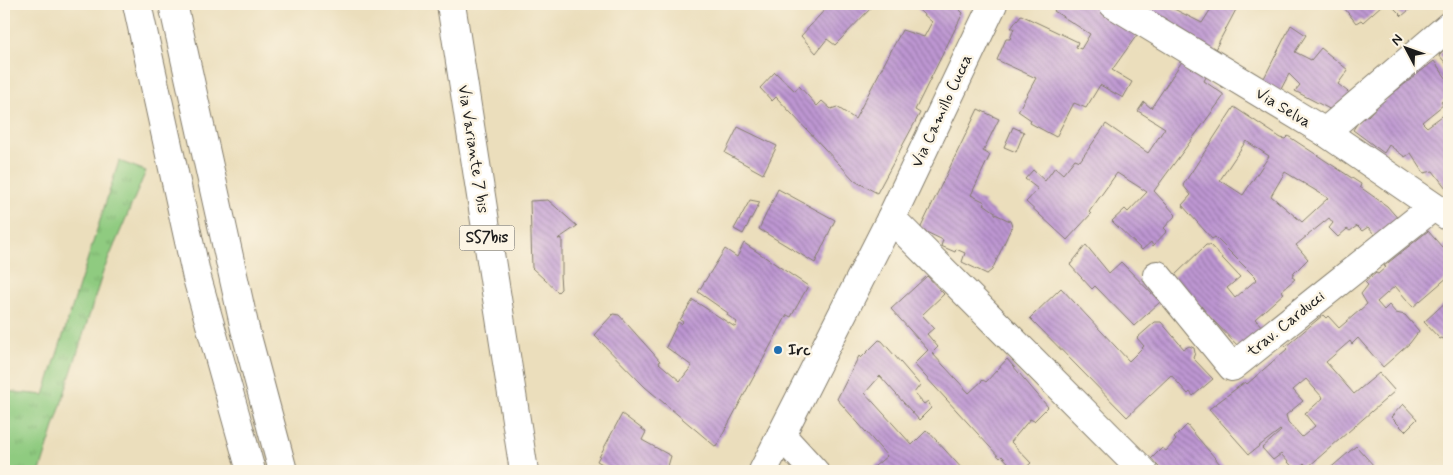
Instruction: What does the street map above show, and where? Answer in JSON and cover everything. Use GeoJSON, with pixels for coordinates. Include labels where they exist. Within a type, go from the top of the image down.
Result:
{"type":"FeatureCollection","features":[{"type":"Feature","properties":{"kind":"main road"},"geometry":{"type":"LineString","coordinates":[[137,4],[197,278],[251,471]]}},
{"type":"Feature","properties":{"kind":"main road"},"geometry":{"type":"LineString","coordinates":[[173,4],[245,329],[283,471]]}},
{"type":"Feature","properties":{"kind":"main road","name":"Via Variante 7 bis"},"geometry":{"type":"LineString","coordinates":[[451,4],[524,471]]}},
{"type":"Feature","properties":{"kind":"main road","name":"Via Camillo Cucca"},"geometry":{"type":"LineString","coordinates":[[763,471],[891,218],[993,4]]}},
{"type":"Feature","properties":{"kind":"main road","name":"Via Selva"},"geometry":{"type":"LineString","coordinates":[[1113,4],[1325,132],[1441,212]]}},
{"type":"Feature","properties":{"kind":"main road"},"geometry":{"type":"LineString","coordinates":[[1325,132],[1449,26]]}},
{"type":"Feature","properties":{"kind":"main road","name":"trav. Carducci"},"geometry":{"type":"LineString","coordinates":[[1157,275],[1232,367],[1441,212]]}},
{"type":"Feature","properties":{"kind":"main road"},"geometry":{"type":"LineString","coordinates":[[891,218],[1143,471]]}},
{"type":"Feature","properties":{"kind":"main road"},"geometry":{"type":"LineString","coordinates":[[781,435],[814,471]]}},
{"type":"Feature","properties":{"kind":"green space"},"geometry":{"type":"Polygon","coordinates":[[[119,161],[146,171],[103,272],[40,471],[5,471],[4,391],[44,395],[119,161]]]}},
{"type":"Feature","properties":{"kind":"building"},"geometry":{"type":"Polygon","coordinates":[[[837,4],[875,4],[835,45],[827,39],[816,53],[801,36],[828,6],[832,9],[837,4]]]}},
{"type":"Feature","properties":{"kind":"building"},"geometry":{"type":"Polygon","coordinates":[[[912,4],[954,4],[963,13],[915,110],[920,113],[877,193],[855,181],[776,97],[772,101],[760,88],[775,72],[795,91],[799,86],[817,106],[822,101],[831,109],[837,107],[855,119],[902,30],[924,37],[932,22],[912,4]]]}},
{"type":"Feature","properties":{"kind":"building"},"geometry":{"type":"Polygon","coordinates":[[[1053,4],[1092,4],[1139,32],[1112,70],[1132,82],[1123,98],[1100,85],[1086,108],[1074,103],[1056,137],[1030,123],[1031,120],[1018,111],[1036,78],[997,60],[1006,39],[1010,39],[1014,28],[1011,28],[1021,15],[1078,42],[1076,47],[1081,49],[1090,34],[1054,11],[1057,6],[1053,4]]]}},
{"type":"Feature","properties":{"kind":"building"},"geometry":{"type":"Polygon","coordinates":[[[1124,4],[1164,4],[1202,23],[1214,4],[1239,4],[1212,55],[1124,4]]]}},
{"type":"Feature","properties":{"kind":"building"},"geometry":{"type":"Polygon","coordinates":[[[1341,4],[1383,4],[1363,22],[1361,20],[1356,23],[1341,4]]]}},
{"type":"Feature","properties":{"kind":"building"},"geometry":{"type":"Polygon","coordinates":[[[1399,4],[1416,4],[1402,16],[1394,8],[1399,4]]]}},
{"type":"Feature","properties":{"kind":"building"},"geometry":{"type":"Polygon","coordinates":[[[1291,25],[1306,35],[1295,52],[1311,60],[1321,48],[1348,70],[1338,84],[1357,99],[1339,114],[1295,91],[1300,85],[1289,74],[1279,93],[1261,84],[1291,25]]]}},
{"type":"Feature","properties":{"kind":"building"},"geometry":{"type":"Polygon","coordinates":[[[1449,44],[1449,67],[1439,55],[1449,44]]]}},
{"type":"Feature","properties":{"kind":"building"},"geometry":{"type":"Polygon","coordinates":[[[1183,60],[1208,73],[1204,81],[1223,94],[1223,97],[1154,191],[1176,215],[1164,228],[1167,231],[1153,246],[1151,242],[1142,250],[1112,221],[1125,209],[1128,212],[1147,192],[1117,173],[1089,212],[1091,214],[1067,240],[1026,202],[1038,189],[1025,179],[1033,170],[1045,181],[1055,167],[1063,174],[1075,159],[1080,161],[1106,124],[1148,153],[1165,128],[1138,111],[1144,102],[1151,108],[1183,60]]]}},
{"type":"Feature","properties":{"kind":"building"},"geometry":{"type":"Polygon","coordinates":[[[1434,61],[1449,82],[1449,95],[1441,102],[1443,105],[1422,122],[1427,127],[1449,111],[1449,192],[1433,171],[1424,173],[1411,153],[1405,157],[1389,145],[1384,153],[1353,130],[1363,114],[1368,116],[1378,105],[1434,61]]]}},
{"type":"Feature","properties":{"kind":"building"},"geometry":{"type":"Polygon","coordinates":[[[1234,107],[1281,138],[1285,139],[1288,136],[1361,184],[1360,187],[1387,206],[1401,222],[1380,241],[1368,227],[1362,231],[1357,226],[1350,231],[1347,229],[1338,237],[1329,228],[1333,223],[1329,218],[1296,245],[1308,259],[1294,273],[1292,277],[1295,279],[1281,291],[1284,293],[1255,319],[1265,330],[1242,350],[1172,278],[1206,245],[1210,245],[1240,277],[1227,288],[1235,298],[1257,279],[1215,237],[1212,239],[1182,205],[1191,195],[1183,185],[1234,107]],[[1246,141],[1220,180],[1243,195],[1269,156],[1246,141]],[[1285,172],[1271,196],[1302,222],[1328,198],[1285,172]]]}},
{"type":"Feature","properties":{"kind":"building"},"geometry":{"type":"Polygon","coordinates":[[[978,109],[999,119],[983,151],[990,155],[971,195],[985,202],[984,204],[995,214],[1010,221],[1012,226],[992,270],[987,274],[962,262],[965,253],[956,249],[955,252],[941,246],[943,240],[922,230],[921,227],[978,109]]]}},
{"type":"Feature","properties":{"kind":"building"},"geometry":{"type":"Polygon","coordinates":[[[738,127],[777,146],[763,174],[725,153],[738,127]]]}},
{"type":"Feature","properties":{"kind":"building"},"geometry":{"type":"Polygon","coordinates":[[[1013,127],[1024,132],[1016,152],[1004,147],[1013,127]]]}},
{"type":"Feature","properties":{"kind":"building"},"geometry":{"type":"Polygon","coordinates":[[[778,189],[835,220],[815,263],[759,229],[778,189]]]}},
{"type":"Feature","properties":{"kind":"building"},"geometry":{"type":"Polygon","coordinates":[[[548,200],[577,226],[558,239],[562,238],[561,289],[558,292],[532,268],[530,201],[548,200]]]}},
{"type":"Feature","properties":{"kind":"building"},"geometry":{"type":"Polygon","coordinates":[[[750,200],[760,202],[743,234],[734,229],[750,200]]]}},
{"type":"Feature","properties":{"kind":"building"},"geometry":{"type":"Polygon","coordinates":[[[1428,231],[1442,247],[1449,241],[1449,276],[1413,307],[1395,286],[1377,302],[1384,310],[1389,305],[1396,313],[1405,315],[1419,331],[1410,343],[1383,367],[1358,338],[1352,344],[1350,341],[1326,362],[1354,394],[1379,373],[1395,391],[1308,467],[1304,463],[1296,471],[1281,454],[1273,460],[1262,448],[1280,430],[1249,454],[1209,409],[1245,382],[1247,384],[1287,349],[1285,347],[1323,315],[1326,318],[1328,316],[1339,328],[1367,304],[1361,294],[1368,285],[1365,282],[1376,273],[1378,274],[1386,267],[1384,266],[1428,231]],[[1306,379],[1293,390],[1303,401],[1286,415],[1288,422],[1302,437],[1315,426],[1305,414],[1323,398],[1306,379]]]}},
{"type":"Feature","properties":{"kind":"building"},"geometry":{"type":"Polygon","coordinates":[[[744,243],[808,286],[791,317],[787,315],[716,447],[645,387],[594,335],[613,314],[619,315],[660,361],[659,363],[680,381],[692,366],[666,347],[678,322],[681,324],[683,322],[680,320],[693,300],[735,327],[737,322],[727,315],[728,313],[698,292],[725,249],[737,257],[744,243]]]}},
{"type":"Feature","properties":{"kind":"building"},"geometry":{"type":"Polygon","coordinates":[[[1086,245],[1109,273],[1121,262],[1160,302],[1134,326],[1095,286],[1092,289],[1070,265],[1086,245]]]}},
{"type":"Feature","properties":{"kind":"building"},"geometry":{"type":"Polygon","coordinates":[[[927,276],[944,294],[922,315],[934,328],[927,334],[938,347],[932,353],[969,393],[983,380],[986,382],[1007,359],[1048,407],[1034,421],[1030,419],[1011,442],[1031,463],[1022,471],[1016,471],[1002,456],[1000,458],[914,364],[928,350],[891,309],[927,276]]]}},
{"type":"Feature","properties":{"kind":"building"},"geometry":{"type":"Polygon","coordinates":[[[1061,288],[1129,361],[1144,346],[1137,338],[1155,322],[1161,322],[1184,349],[1189,346],[1194,348],[1193,358],[1213,379],[1193,396],[1190,392],[1188,394],[1171,375],[1127,417],[1030,318],[1061,288]]]}},
{"type":"Feature","properties":{"kind":"building"},"geometry":{"type":"Polygon","coordinates":[[[1449,299],[1449,338],[1445,341],[1442,338],[1440,339],[1424,322],[1449,299]]]}},
{"type":"Feature","properties":{"kind":"building"},"geometry":{"type":"Polygon","coordinates":[[[879,340],[882,341],[920,385],[914,393],[924,404],[928,401],[931,408],[919,420],[880,376],[865,393],[912,445],[927,430],[964,471],[869,471],[887,456],[837,399],[859,356],[861,358],[879,340]]]}},
{"type":"Feature","properties":{"kind":"building"},"geometry":{"type":"Polygon","coordinates":[[[1403,404],[1417,419],[1405,431],[1391,417],[1403,404]]]}},
{"type":"Feature","properties":{"kind":"building"},"geometry":{"type":"Polygon","coordinates":[[[622,414],[646,432],[642,440],[671,456],[668,466],[680,471],[615,471],[597,461],[622,414]]]}},
{"type":"Feature","properties":{"kind":"building"},"geometry":{"type":"Polygon","coordinates":[[[1187,425],[1226,471],[1163,471],[1151,459],[1162,448],[1166,451],[1176,440],[1174,438],[1187,425]]]}},
{"type":"Feature","properties":{"kind":"building"},"geometry":{"type":"Polygon","coordinates":[[[1356,446],[1374,466],[1368,471],[1327,471],[1356,446]]]}},
{"type":"Feature","properties":{"kind":"place","name":"Irc"},"geometry":{"type":"Point","coordinates":[778,350]}}]}
